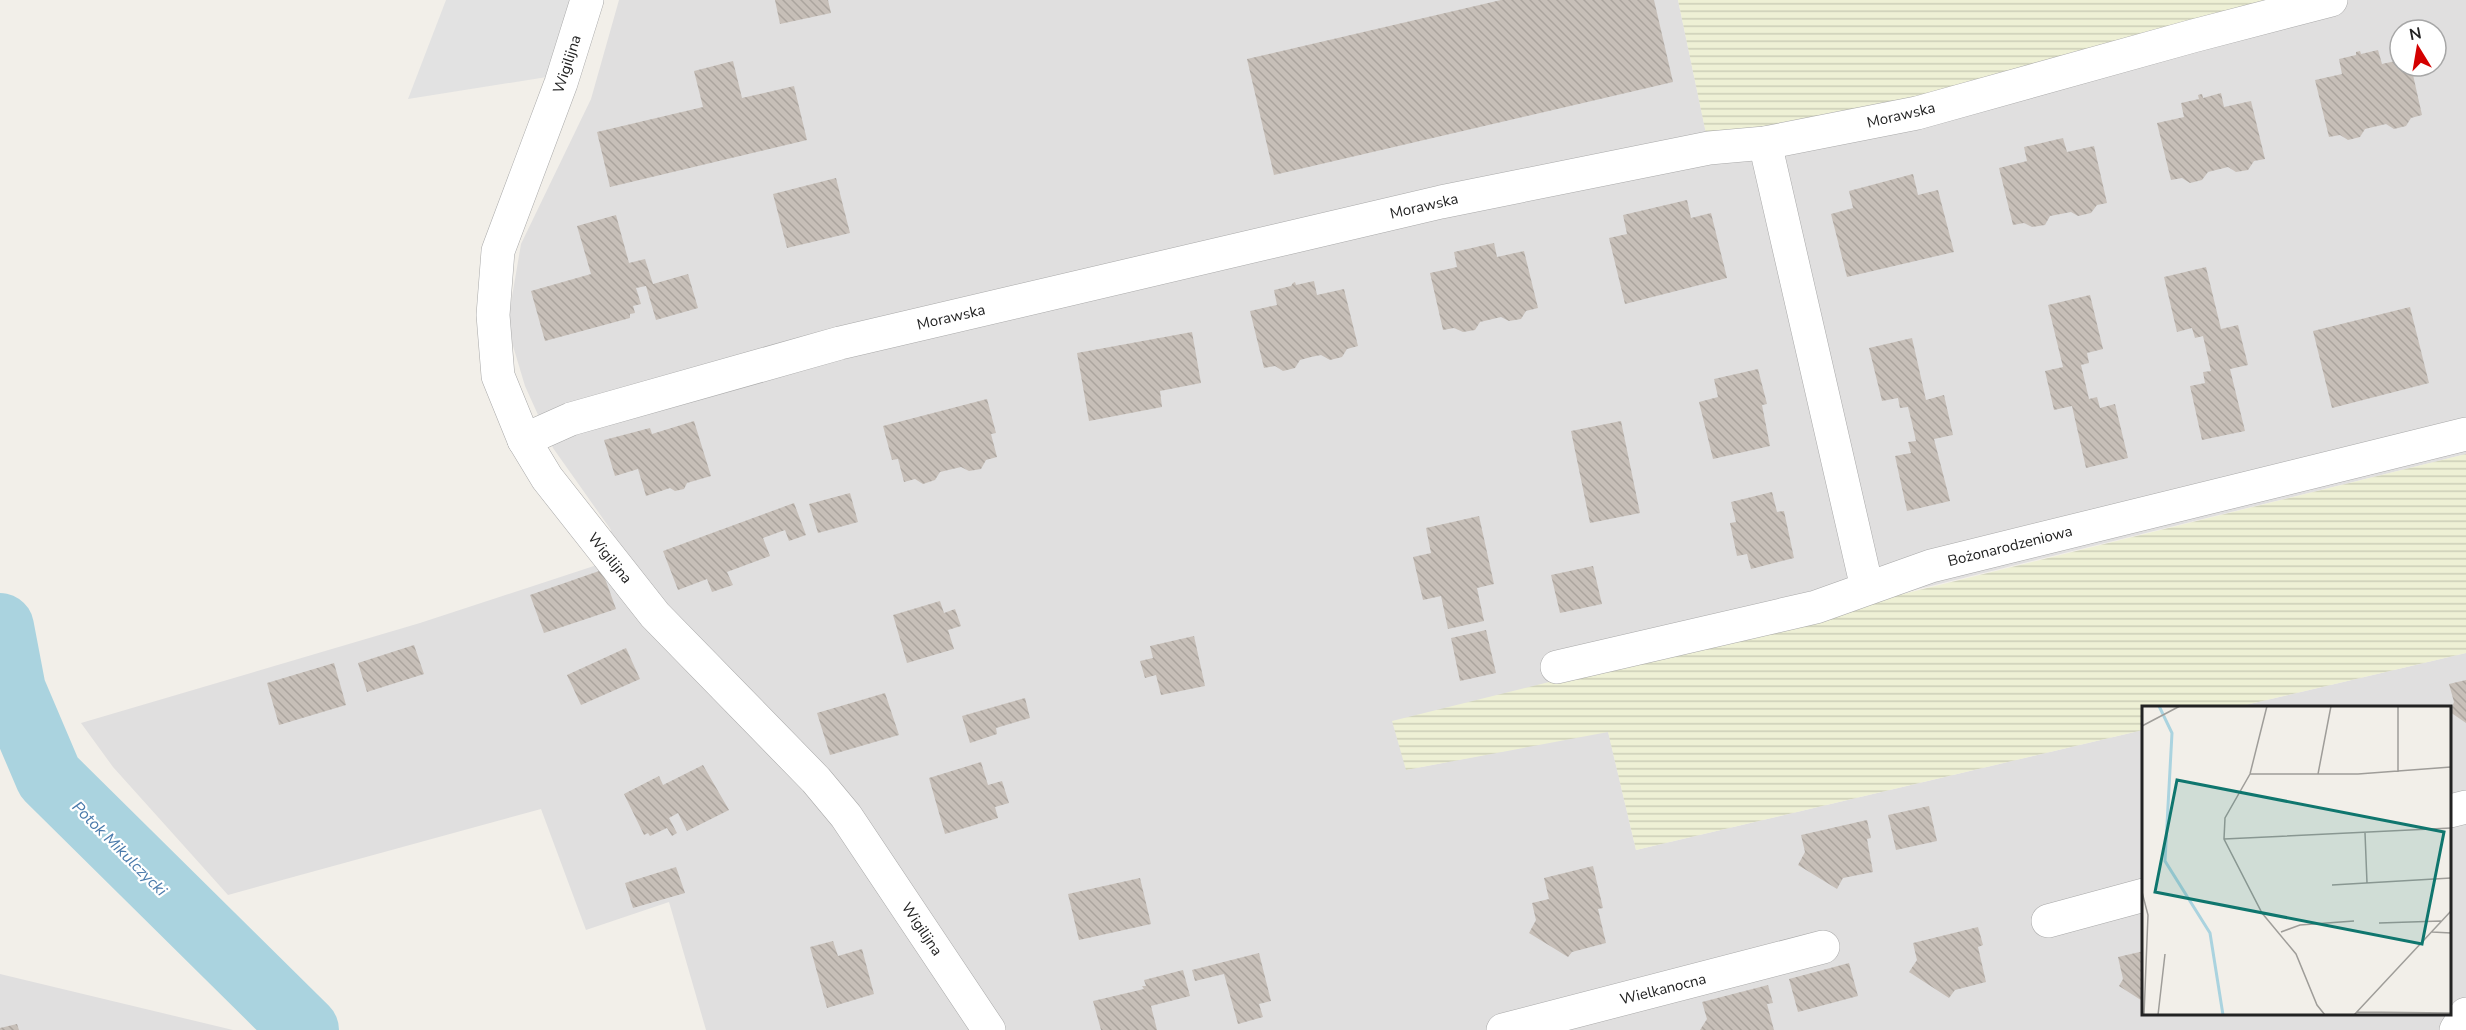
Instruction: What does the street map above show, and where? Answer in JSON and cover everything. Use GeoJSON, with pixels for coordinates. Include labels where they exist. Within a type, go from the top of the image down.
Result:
{"type":"FeatureCollection","features":[{"type":"Feature","properties":{"kind":"street","name":"Wigilijna"},"geometry":{"type":"LineString","coordinates":[[587,0],[561,83],[498,251],[493,315],[498,376],[524,440],[547,478],[655,615],[816,780],[846,816],[989,1030]]}},
{"type":"Feature","properties":{"kind":"street","name":"Morawska"},"geometry":{"type":"LineString","coordinates":[[524,440],[571,419],[851,340],[1441,202],[1709,147],[1765,143],[1917,113],[2331,0]]}},
{"type":"Feature","properties":{"kind":"street"},"geometry":{"type":"LineString","coordinates":[[1765,143],[1867,588]]}},
{"type":"Feature","properties":{"kind":"street","name":"Bożonarodzeniowa"},"geometry":{"type":"LineString","coordinates":[[1557,667],[1816,607],[1931,566],[2466,434]]}},
{"type":"Feature","properties":{"kind":"street"},"geometry":{"type":"LineString","coordinates":[[2451,811],[2466,807]]}},
{"type":"Feature","properties":{"kind":"street"},"geometry":{"type":"LineString","coordinates":[[2048,921],[2142,896]]}},
{"type":"Feature","properties":{"kind":"street","name":"Wielkanocna"},"geometry":{"type":"LineString","coordinates":[[1503,1030],[1823,947]]}},
{"type":"Feature","properties":{"kind":"street"},"geometry":{"type":"LineString","coordinates":[[2456,1030],[2466,1014]]}},
{"type":"Feature","properties":{"kind":"shaded area"},"geometry":{"type":"Polygon","coordinates":[[[446,0],[571,0],[547,77],[408,99],[446,0]]]}},
{"type":"Feature","properties":{"kind":"shaded area"},"geometry":{"type":"Polygon","coordinates":[[[619,0],[1678,0],[1709,147],[2331,0],[2466,0],[2466,454],[1866,602],[1406,770],[1608,731],[1636,850],[2142,730],[2142,1015],[2451,1015],[2451,706],[2241,706],[2466,653],[2466,1030],[706,1030],[669,902],[586,930],[541,809],[228,895],[113,767],[81,723],[420,623],[597,565],[611,530],[553,448],[525,386],[507,326],[521,244],[591,99],[619,0]]]}},
{"type":"Feature","properties":{"kind":"shaded area"},"geometry":{"type":"Polygon","coordinates":[[[0,974],[233,1030],[0,1030],[0,974]]]}},
{"type":"Feature","properties":{"kind":"green space"},"geometry":{"type":"Polygon","coordinates":[[[1678,0],[2331,0],[1709,148],[1678,0]]]}},
{"type":"Feature","properties":{"kind":"green space"},"geometry":{"type":"Polygon","coordinates":[[[2466,454],[2466,653],[2241,706],[2142,706],[2142,730],[1636,850],[1608,732],[1406,770],[1392,721],[2466,454]]]}},
{"type":"Feature","properties":{"kind":"building"},"geometry":{"type":"Polygon","coordinates":[[[775,0],[828,0],[831,13],[780,24],[775,0]]]}},
{"type":"Feature","properties":{"kind":"building"},"geometry":{"type":"Polygon","coordinates":[[[1501,0],[1654,0],[1673,82],[1274,175],[1247,59],[1501,0]]]}},
{"type":"Feature","properties":{"kind":"building"},"geometry":{"type":"Polygon","coordinates":[[[2378,50],[2382,64],[2388,63],[2388,78],[2414,78],[2422,115],[2411,118],[2406,126],[2394,129],[2386,124],[2365,129],[2360,137],[2348,140],[2340,135],[2329,137],[2315,80],[2342,74],[2339,59],[2356,55],[2356,52],[2360,51],[2361,54],[2378,50]]]}},
{"type":"Feature","properties":{"kind":"building"},"geometry":{"type":"Polygon","coordinates":[[[733,61],[742,98],[794,86],[807,140],[610,187],[597,132],[703,107],[694,71],[733,61]]]}},
{"type":"Feature","properties":{"kind":"building"},"geometry":{"type":"Polygon","coordinates":[[[2221,93],[2224,107],[2251,101],[2265,159],[2254,161],[2248,170],[2236,172],[2228,167],[2208,172],[2202,180],[2190,183],[2182,178],[2171,180],[2157,123],[2184,117],[2181,103],[2199,99],[2198,95],[2202,94],[2203,98],[2221,93]]]}},
{"type":"Feature","properties":{"kind":"building"},"geometry":{"type":"Polygon","coordinates":[[[2063,138],[2067,152],[2094,146],[2107,203],[2097,205],[2091,213],[2078,216],[2071,212],[2050,216],[2045,225],[2032,227],[2024,223],[2013,225],[1999,168],[2027,161],[2024,147],[2063,138]]]}},
{"type":"Feature","properties":{"kind":"building"},"geometry":{"type":"Polygon","coordinates":[[[1913,174],[1918,195],[1938,190],[1954,252],[1847,277],[1831,214],[1853,208],[1849,191],[1913,174]]]}},
{"type":"Feature","properties":{"kind":"building"},"geometry":{"type":"Polygon","coordinates":[[[836,178],[850,233],[787,248],[773,194],[836,178]]]}},
{"type":"Feature","properties":{"kind":"building"},"geometry":{"type":"Polygon","coordinates":[[[1687,200],[1691,218],[1711,213],[1727,278],[1625,304],[1609,238],[1627,234],[1623,215],[1687,200]]]}},
{"type":"Feature","properties":{"kind":"building"},"geometry":{"type":"Polygon","coordinates":[[[616,215],[629,263],[645,259],[653,284],[688,274],[698,308],[656,320],[646,286],[636,288],[641,304],[633,306],[635,313],[630,314],[630,318],[545,341],[531,291],[591,274],[577,226],[616,215]]]}},
{"type":"Feature","properties":{"kind":"building"},"geometry":{"type":"Polygon","coordinates":[[[1494,243],[1497,257],[1524,251],[1538,308],[1526,311],[1521,319],[1509,321],[1501,317],[1480,322],[1475,330],[1463,332],[1454,328],[1443,330],[1430,273],[1457,267],[1454,252],[1494,243]]]}},
{"type":"Feature","properties":{"kind":"building"},"geometry":{"type":"Polygon","coordinates":[[[2206,267],[2221,329],[2238,325],[2248,365],[2230,369],[2245,431],[2202,440],[2190,386],[2205,383],[2203,372],[2211,371],[2203,336],[2195,338],[2192,328],[2177,332],[2164,277],[2206,267]]]}},
{"type":"Feature","properties":{"kind":"building"},"geometry":{"type":"Polygon","coordinates":[[[1314,281],[1317,295],[1344,289],[1358,346],[1347,349],[1342,357],[1330,360],[1321,355],[1311,357],[1300,360],[1295,368],[1283,371],[1275,366],[1264,368],[1250,311],[1277,305],[1274,290],[1291,286],[1295,282],[1296,285],[1314,281]]]}},
{"type":"Feature","properties":{"kind":"building"},"geometry":{"type":"Polygon","coordinates":[[[2090,295],[2103,349],[2087,353],[2089,363],[2081,365],[2089,399],[2097,397],[2100,408],[2115,404],[2128,458],[2086,468],[2072,406],[2054,410],[2045,371],[2063,367],[2048,305],[2090,295]]]}},
{"type":"Feature","properties":{"kind":"building"},"geometry":{"type":"Polygon","coordinates":[[[2410,307],[2429,383],[2332,408],[2313,331],[2410,307]]]}},
{"type":"Feature","properties":{"kind":"building"},"geometry":{"type":"Polygon","coordinates":[[[1192,332],[1201,383],[1160,391],[1162,407],[1089,421],[1077,353],[1192,332]]]}},
{"type":"Feature","properties":{"kind":"building"},"geometry":{"type":"Polygon","coordinates":[[[1912,338],[1926,400],[1944,395],[1953,435],[1934,439],[1950,501],[1907,511],[1895,456],[1911,453],[1908,442],[1916,441],[1912,423],[1908,407],[1900,408],[1898,398],[1882,401],[1869,348],[1912,338]]]}},
{"type":"Feature","properties":{"kind":"building"},"geometry":{"type":"Polygon","coordinates":[[[1758,369],[1767,404],[1762,405],[1770,446],[1713,459],[1699,402],[1718,397],[1714,379],[1758,369]]]}},
{"type":"Feature","properties":{"kind":"building"},"geometry":{"type":"Polygon","coordinates":[[[987,399],[996,433],[991,434],[997,457],[986,460],[981,469],[969,471],[961,467],[940,472],[935,480],[923,484],[915,479],[904,482],[898,459],[892,460],[883,426],[987,399]]]}},
{"type":"Feature","properties":{"kind":"building"},"geometry":{"type":"Polygon","coordinates":[[[694,421],[711,476],[687,483],[684,489],[675,491],[670,488],[646,496],[638,469],[615,476],[604,440],[650,428],[652,434],[694,421]]]}},
{"type":"Feature","properties":{"kind":"building"},"geometry":{"type":"Polygon","coordinates":[[[1621,421],[1640,513],[1590,523],[1571,431],[1621,421]]]}},
{"type":"Feature","properties":{"kind":"building"},"geometry":{"type":"Polygon","coordinates":[[[1772,492],[1777,512],[1784,511],[1794,558],[1751,569],[1747,554],[1737,556],[1730,523],[1736,522],[1731,502],[1772,492]]]}},
{"type":"Feature","properties":{"kind":"building"},"geometry":{"type":"Polygon","coordinates":[[[850,493],[858,522],[818,533],[809,504],[850,493]]]}},
{"type":"Feature","properties":{"kind":"building"},"geometry":{"type":"Polygon","coordinates":[[[794,503],[806,535],[789,541],[785,530],[763,538],[770,556],[727,572],[733,585],[712,592],[707,579],[678,590],[663,551],[794,503]]]}},
{"type":"Feature","properties":{"kind":"building"},"geometry":{"type":"Polygon","coordinates":[[[1479,516],[1494,584],[1477,588],[1484,621],[1448,629],[1441,596],[1423,600],[1413,557],[1431,553],[1426,528],[1479,516]]]}},
{"type":"Feature","properties":{"kind":"building"},"geometry":{"type":"Polygon","coordinates":[[[1593,566],[1602,604],[1560,613],[1551,575],[1593,566]]]}},
{"type":"Feature","properties":{"kind":"building"},"geometry":{"type":"Polygon","coordinates":[[[602,570],[616,609],[544,633],[530,595],[602,570]]]}},
{"type":"Feature","properties":{"kind":"building"},"geometry":{"type":"Polygon","coordinates":[[[940,601],[944,613],[955,609],[961,626],[948,630],[954,649],[907,663],[893,615],[940,601]]]}},
{"type":"Feature","properties":{"kind":"building"},"geometry":{"type":"Polygon","coordinates":[[[1486,630],[1496,673],[1460,681],[1451,638],[1486,630]]]}},
{"type":"Feature","properties":{"kind":"building"},"geometry":{"type":"Polygon","coordinates":[[[1194,636],[1205,686],[1161,695],[1156,675],[1145,678],[1140,661],[1153,658],[1150,646],[1194,636]]]}},
{"type":"Feature","properties":{"kind":"building"},"geometry":{"type":"Polygon","coordinates":[[[414,645],[424,674],[367,692],[358,663],[414,645]]]}},
{"type":"Feature","properties":{"kind":"building"},"geometry":{"type":"Polygon","coordinates":[[[626,648],[640,679],[581,705],[567,675],[626,648]]]}},
{"type":"Feature","properties":{"kind":"building"},"geometry":{"type":"Polygon","coordinates":[[[334,663],[346,705],[279,725],[267,683],[334,663]]]}},
{"type":"Feature","properties":{"kind":"building"},"geometry":{"type":"Polygon","coordinates":[[[2466,680],[2466,723],[2451,713],[2454,702],[2449,684],[2466,680]]]}},
{"type":"Feature","properties":{"kind":"building"},"geometry":{"type":"Polygon","coordinates":[[[885,693],[899,735],[830,755],[817,713],[885,693]]]}},
{"type":"Feature","properties":{"kind":"building"},"geometry":{"type":"Polygon","coordinates":[[[1025,698],[1030,718],[996,728],[997,734],[970,743],[962,716],[1025,698]]]}},
{"type":"Feature","properties":{"kind":"building"},"geometry":{"type":"Polygon","coordinates":[[[981,762],[988,785],[1002,781],[1009,803],[995,807],[998,818],[945,834],[929,778],[981,762]]]}},
{"type":"Feature","properties":{"kind":"building"},"geometry":{"type":"Polygon","coordinates":[[[703,765],[729,810],[687,831],[678,813],[669,818],[677,833],[672,836],[667,828],[650,836],[648,833],[644,835],[624,794],[659,776],[663,785],[703,765]]]}},
{"type":"Feature","properties":{"kind":"building"},"geometry":{"type":"Polygon","coordinates":[[[1929,806],[1937,841],[1896,850],[1888,815],[1929,806]]]}},
{"type":"Feature","properties":{"kind":"building"},"geometry":{"type":"Polygon","coordinates":[[[1867,820],[1871,838],[1867,839],[1873,872],[1843,878],[1837,889],[1798,865],[1805,852],[1801,835],[1867,820]]]}},
{"type":"Feature","properties":{"kind":"building"},"geometry":{"type":"Polygon","coordinates":[[[1593,866],[1603,908],[1598,909],[1606,943],[1572,952],[1568,957],[1529,933],[1536,920],[1532,903],[1549,899],[1544,878],[1593,866]]]}},
{"type":"Feature","properties":{"kind":"building"},"geometry":{"type":"Polygon","coordinates":[[[676,867],[685,893],[633,908],[625,883],[676,867]]]}},
{"type":"Feature","properties":{"kind":"building"},"geometry":{"type":"Polygon","coordinates":[[[1140,878],[1151,924],[1079,940],[1068,894],[1140,878]]]}},
{"type":"Feature","properties":{"kind":"building"},"geometry":{"type":"Polygon","coordinates":[[[1978,927],[1983,945],[1978,947],[1986,982],[1955,990],[1949,998],[1909,972],[1917,960],[1913,943],[1978,927]]]}},
{"type":"Feature","properties":{"kind":"building"},"geometry":{"type":"Polygon","coordinates":[[[833,941],[838,956],[862,949],[874,994],[827,1008],[810,947],[833,941]]]}},
{"type":"Feature","properties":{"kind":"building"},"geometry":{"type":"Polygon","coordinates":[[[2142,951],[2142,1001],[2119,986],[2123,979],[2118,957],[2142,951]]]}},
{"type":"Feature","properties":{"kind":"building"},"geometry":{"type":"Polygon","coordinates":[[[1259,953],[1271,1001],[1259,1004],[1263,1017],[1238,1024],[1224,974],[1195,981],[1192,970],[1259,953]]]}},
{"type":"Feature","properties":{"kind":"building"},"geometry":{"type":"Polygon","coordinates":[[[1849,963],[1858,996],[1798,1012],[1789,979],[1849,963]]]}},
{"type":"Feature","properties":{"kind":"building"},"geometry":{"type":"Polygon","coordinates":[[[1183,970],[1190,996],[1151,1006],[1157,1030],[1101,1030],[1093,1001],[1144,989],[1142,986],[1146,986],[1144,980],[1183,970]]]}},
{"type":"Feature","properties":{"kind":"building"},"geometry":{"type":"Polygon","coordinates":[[[1768,985],[1773,1003],[1767,1004],[1774,1030],[1700,1030],[1707,1019],[1702,1002],[1768,985]]]}},
{"type":"Feature","properties":{"kind":"building"},"geometry":{"type":"Polygon","coordinates":[[[17,1024],[19,1030],[0,1030],[0,1028],[17,1024]]]}},
{"type":"Feature","properties":{"kind":"waterway","name":"Potok Mikulczycki"},"geometry":{"type":"LineString","coordinates":[[0,627],[12,690],[49,777],[305,1030]]}}]}
